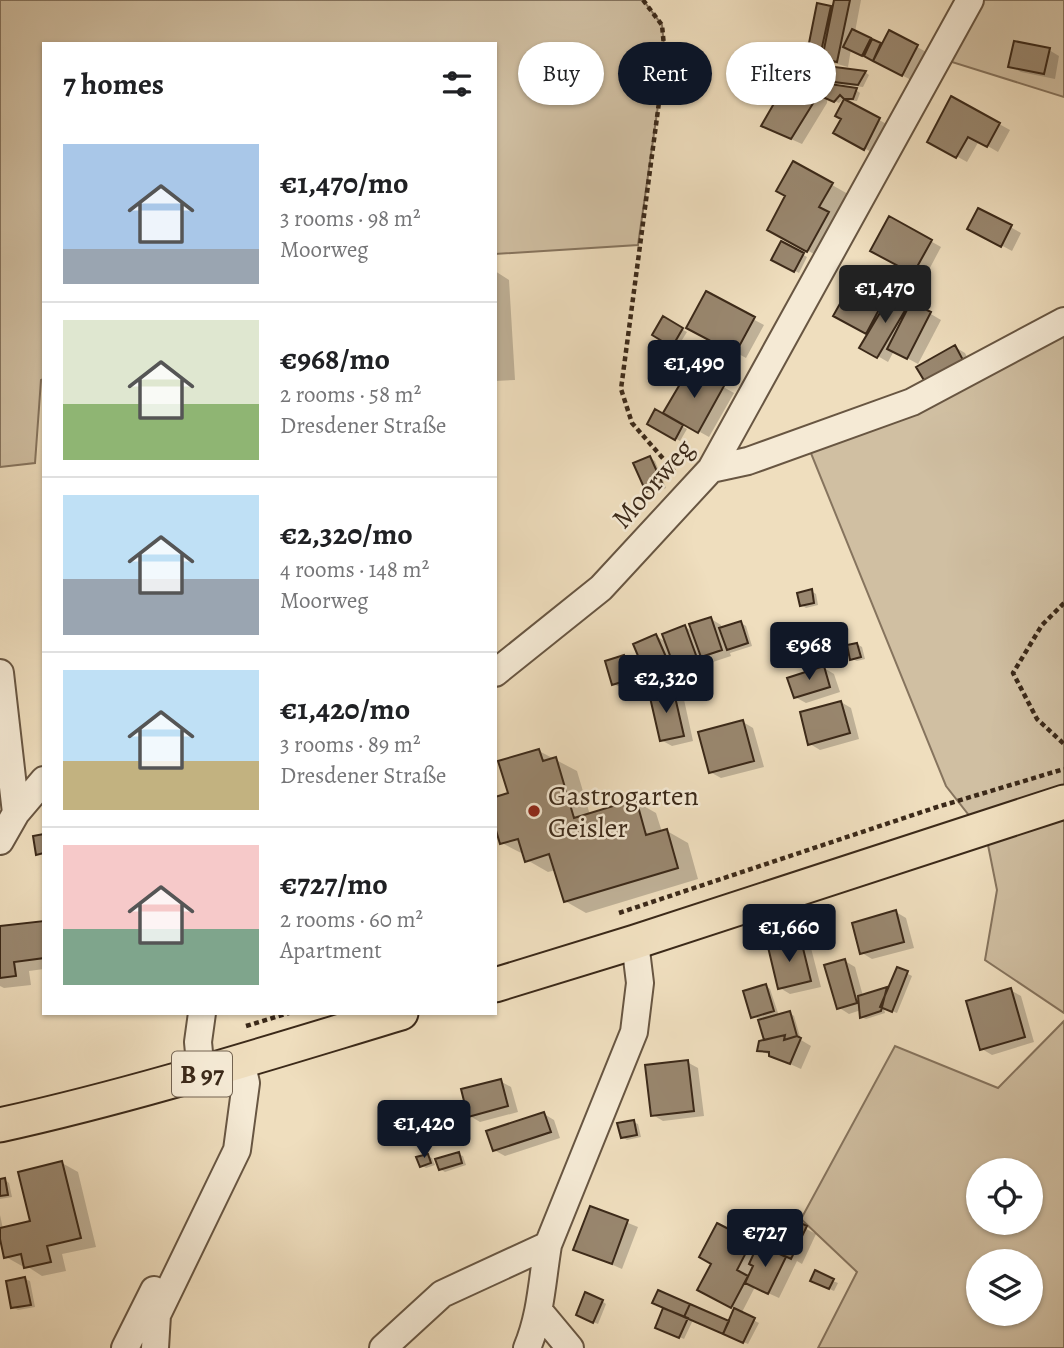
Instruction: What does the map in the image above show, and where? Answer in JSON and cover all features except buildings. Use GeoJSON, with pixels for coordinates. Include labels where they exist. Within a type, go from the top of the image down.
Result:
{"type":"FeatureCollection","features":[{"type":"Feature","properties":{"kind":"main road"},"geometry":{"type":"LineString","coordinates":[[497,984],[1064,802]]}},
{"type":"Feature","properties":{"kind":"main road","name":"B 97"},"geometry":{"type":"LineString","coordinates":[[0,1125],[82,1107],[201,1074],[394,1015]]}},
{"type":"Feature","properties":{"kind":"street","name":"Moorweg"},"geometry":{"type":"LineString","coordinates":[[497,671],[601,588],[711,469],[970,0]]}},
{"type":"Feature","properties":{"kind":"street"},"geometry":{"type":"LineString","coordinates":[[711,469],[748,461],[912,402],[1064,321]]}},
{"type":"Feature","properties":{"kind":"street"},"geometry":{"type":"LineString","coordinates":[[0,673],[16,813]]}},
{"type":"Feature","properties":{"kind":"street"},"geometry":{"type":"LineString","coordinates":[[0,841],[16,813],[42,782]]}},
{"type":"Feature","properties":{"kind":"street"},"geometry":{"type":"LineString","coordinates":[[527,1348],[540,1312],[539,1300],[548,1245],[634,1032],[640,983],[635,942]]}},
{"type":"Feature","properties":{"kind":"street"},"geometry":{"type":"LineString","coordinates":[[201,1074],[198,1042],[202,1015]]}},
{"type":"Feature","properties":{"kind":"street"},"geometry":{"type":"LineString","coordinates":[[155,1348],[157,1315],[237,1150],[246,1083],[241,1061]]}},
{"type":"Feature","properties":{"kind":"street"},"geometry":{"type":"LineString","coordinates":[[125,1348],[242,1110]]}},
{"type":"Feature","properties":{"kind":"street"},"geometry":{"type":"LineString","coordinates":[[383,1348],[442,1294],[548,1245]]}},
{"type":"Feature","properties":{"kind":"street"},"geometry":{"type":"LineString","coordinates":[[540,1312],[570,1348]]}},
{"type":"Feature","properties":{"kind":"path"},"geometry":{"type":"LineString","coordinates":[[643,0],[662,25],[665,57],[621,389],[632,423],[690,491]]}},
{"type":"Feature","properties":{"kind":"path"},"geometry":{"type":"LineString","coordinates":[[1064,603],[1042,625],[1013,673],[1037,719],[1064,744]]}},
{"type":"Feature","properties":{"kind":"path"},"geometry":{"type":"LineString","coordinates":[[612,916],[934,808],[1064,769]]}},
{"type":"Feature","properties":{"kind":"shaded area"},"geometry":{"type":"Polygon","coordinates":[[[0,0],[643,0],[662,25],[664,42],[618,42],[618,105],[658,105],[638,245],[497,254],[497,42],[42,42],[42,380],[35,463],[0,467],[0,0]]]}},
{"type":"Feature","properties":{"kind":"shaded area"},"geometry":{"type":"Polygon","coordinates":[[[970,0],[1064,0],[1064,97],[939,58],[970,0]]]}},
{"type":"Feature","properties":{"kind":"shaded area"},"geometry":{"type":"Polygon","coordinates":[[[1064,321],[1064,800],[979,828],[946,786],[806,441],[1064,321]]]}},
{"type":"Feature","properties":{"kind":"shaded area"},"geometry":{"type":"Polygon","coordinates":[[[1064,805],[1064,1013],[985,960],[997,890],[987,840],[1064,805]]]}},
{"type":"Feature","properties":{"kind":"shaded area"},"geometry":{"type":"Polygon","coordinates":[[[1064,1021],[1064,1348],[818,1348],[857,1272],[801,1219],[895,1046],[998,1088],[1064,1021]]]}},
{"type":"Feature","properties":{"kind":"place","name":"Gastrogarten Geisler"},"geometry":{"type":"Point","coordinates":[534,811]}}]}
